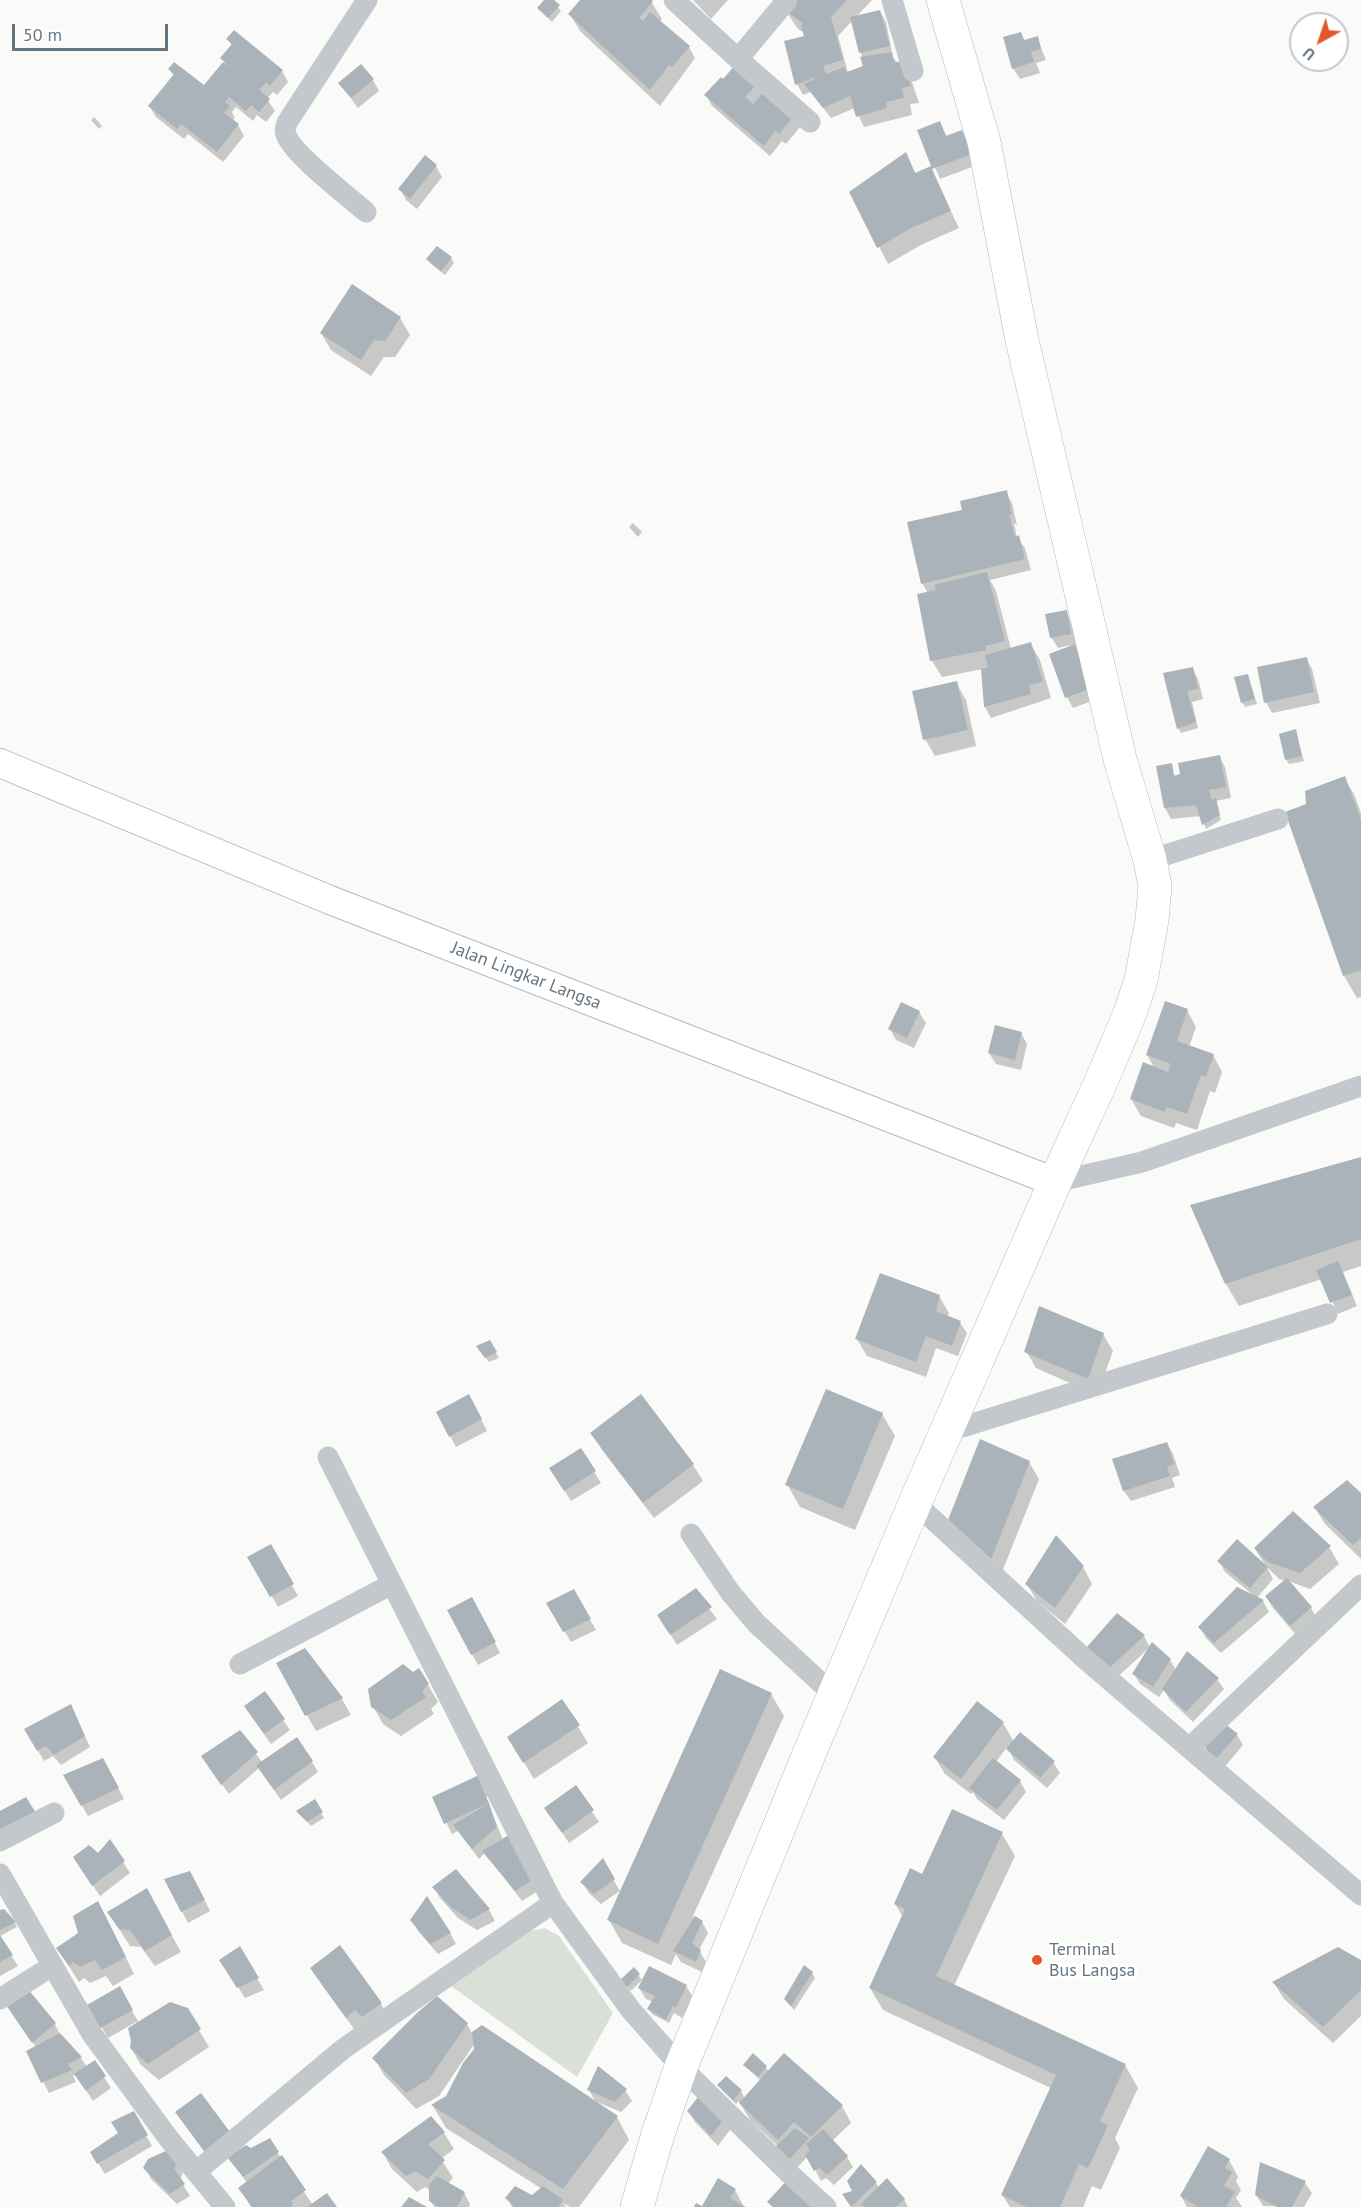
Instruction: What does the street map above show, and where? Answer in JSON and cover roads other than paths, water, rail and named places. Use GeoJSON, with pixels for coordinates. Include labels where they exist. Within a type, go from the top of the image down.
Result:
{"type":"FeatureCollection","features":[{"type":"Feature","properties":{"kind":"highway"},"geometry":{"type":"LineString","coordinates":[[637,2207],[658,2134],[681,2067],[834,1695],[915,1503],[1100,1084],[1141,980],[1152,920],[1155,886],[1150,860],[1120,759],[1022,340],[984,142],[944,0]]}},
{"type":"Feature","properties":{"kind":"street"},"geometry":{"type":"LineString","coordinates":[[366,212],[301,155],[285,131],[288,120],[367,0]]}},
{"type":"Feature","properties":{"kind":"street"},"geometry":{"type":"LineString","coordinates":[[674,0],[810,122]]}},
{"type":"Feature","properties":{"kind":"street"},"geometry":{"type":"LineString","coordinates":[[892,0],[913,71]]}},
{"type":"Feature","properties":{"kind":"street"},"geometry":{"type":"LineString","coordinates":[[738,59],[784,1]]}},
{"type":"Feature","properties":{"kind":"street","name":"Jalan Lingkar Langsa"},"geometry":{"type":"LineString","coordinates":[[0,763],[330,900],[1055,1182]]}},
{"type":"Feature","properties":{"kind":"street"},"geometry":{"type":"LineString","coordinates":[[1150,860],[1278,819]]}},
{"type":"Feature","properties":{"kind":"street"},"geometry":{"type":"LineString","coordinates":[[1055,1182],[1142,1162],[1361,1086]]}},
{"type":"Feature","properties":{"kind":"street"},"geometry":{"type":"LineString","coordinates":[[946,1432],[1327,1314]]}},
{"type":"Feature","properties":{"kind":"street"},"geometry":{"type":"LineString","coordinates":[[328,1457],[553,1903],[630,2009],[681,2067],[826,2207]]}},
{"type":"Feature","properties":{"kind":"street"},"geometry":{"type":"LineString","coordinates":[[915,1503],[1086,1659],[1359,1889]]}},
{"type":"Feature","properties":{"kind":"street"},"geometry":{"type":"LineString","coordinates":[[691,1534],[730,1592],[756,1623],[834,1695]]}},
{"type":"Feature","properties":{"kind":"street"},"geometry":{"type":"LineString","coordinates":[[240,1664],[392,1584]]}},
{"type":"Feature","properties":{"kind":"street"},"geometry":{"type":"LineString","coordinates":[[1189,1748],[1361,1585]]}},
{"type":"Feature","properties":{"kind":"street"},"geometry":{"type":"LineString","coordinates":[[0,1841],[54,1813]]}},
{"type":"Feature","properties":{"kind":"street"},"geometry":{"type":"LineString","coordinates":[[0,1874],[92,2034],[163,2130],[225,2207]]}},
{"type":"Feature","properties":{"kind":"street"},"geometry":{"type":"LineString","coordinates":[[197,2171],[343,2049],[553,1903]]}},
{"type":"Feature","properties":{"kind":"street"},"geometry":{"type":"LineString","coordinates":[[0,1999],[52,1966]]}},
{"type":"Feature","properties":{"kind":"place","name":"Terminal Bus Langsa"},"geometry":{"type":"Point","coordinates":[1037,1960]}}]}
